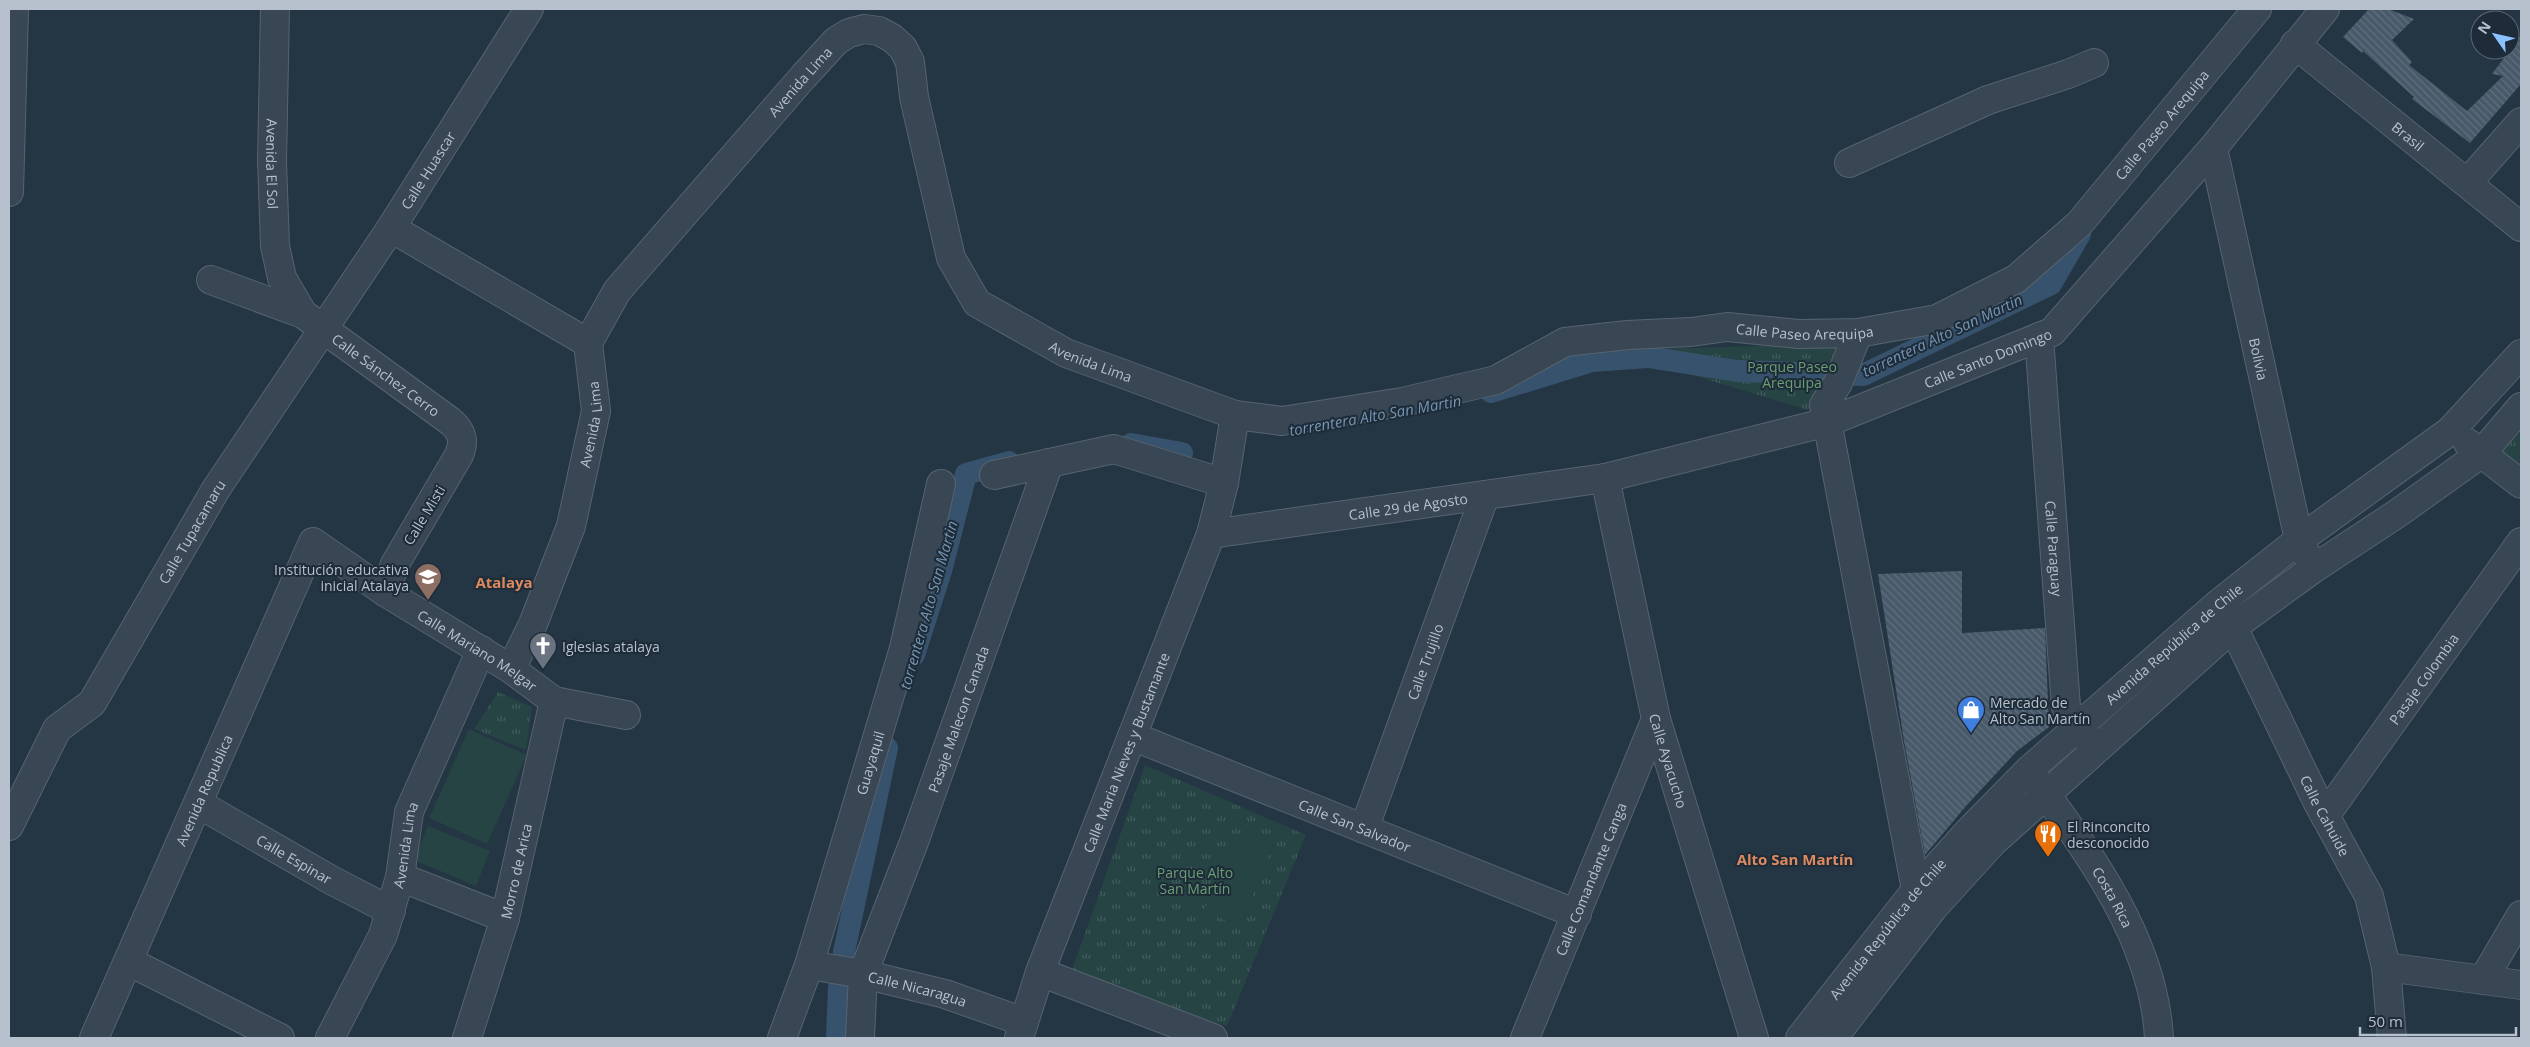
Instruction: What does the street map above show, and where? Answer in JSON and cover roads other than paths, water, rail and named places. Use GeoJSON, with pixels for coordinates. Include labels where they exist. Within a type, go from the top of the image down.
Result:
{"type":"FeatureCollection","features":[{"type":"Feature","properties":{"kind":"street"},"geometry":{"type":"LineString","coordinates":[[9,190],[14,9]]}},
{"type":"Feature","properties":{"kind":"street","name":"Avenida El Sol"},"geometry":{"type":"LineString","coordinates":[[275,9],[272,161],[275,246],[282,278],[313,321]]}},
{"type":"Feature","properties":{"kind":"street","name":"Calle Huascar"},"geometry":{"type":"LineString","coordinates":[[313,321],[392,228],[528,9]]}},
{"type":"Feature","properties":{"kind":"street","name":"Calle Paseo Arequipa"},"geometry":{"type":"LineString","coordinates":[[1235,415],[1282,421],[1402,402],[1496,380],[1565,342],[1627,335],[1691,332],[1727,327],[1800,334],[1858,333],[1937,319],[2016,279],[2079,224],[2257,9]]}},
{"type":"Feature","properties":{"kind":"street","name":"Calle Santo Domingo"},"geometry":{"type":"LineString","coordinates":[[1605,478],[1828,422],[2052,332],[2213,148],[2325,9]]}},
{"type":"Feature","properties":{"kind":"street","name":"Avenida Lima"},"geometry":{"type":"LineString","coordinates":[[511,669],[534,624],[570,526],[596,411],[588,343],[616,291],[836,41],[857,31],[879,31],[892,38],[903,48],[910,62],[914,98],[951,258],[977,303],[1066,352],[1235,415]]}},
{"type":"Feature","properties":{"kind":"street","name":"Brasil"},"geometry":{"type":"LineString","coordinates":[[2295,44],[2468,182],[2521,228]]}},
{"type":"Feature","properties":{"kind":"street"},"geometry":{"type":"LineString","coordinates":[[1849,162],[1988,100],[2068,74],[2094,63]]}},
{"type":"Feature","properties":{"kind":"street"},"geometry":{"type":"LineString","coordinates":[[2468,182],[2521,122]]}},
{"type":"Feature","properties":{"kind":"street","name":"Bolivia"},"geometry":{"type":"LineString","coordinates":[[2213,148],[2299,540],[2313,569]]}},
{"type":"Feature","properties":{"kind":"street"},"geometry":{"type":"LineString","coordinates":[[392,228],[588,343]]}},
{"type":"Feature","properties":{"kind":"street"},"geometry":{"type":"LineString","coordinates":[[211,280],[313,321]]}},
{"type":"Feature","properties":{"kind":"street","name":"Calle Sánchez Cerro"},"geometry":{"type":"LineString","coordinates":[[313,321],[450,421],[460,432],[463,440]]}},
{"type":"Feature","properties":{"kind":"street","name":"Calle Tupacamaru"},"geometry":{"type":"LineString","coordinates":[[9,826],[57,729],[92,703],[313,321]]}},
{"type":"Feature","properties":{"kind":"street"},"geometry":{"type":"LineString","coordinates":[[1858,333],[1838,382],[1824,405],[1924,899]]}},
{"type":"Feature","properties":{"kind":"street","name":"Calle Paraguay"},"geometry":{"type":"LineString","coordinates":[[2039,337],[2066,707],[2077,727],[2097,750]]}},
{"type":"Feature","properties":{"kind":"street","name":"Avenida República de Chile"},"geometry":{"type":"LineString","coordinates":[[1833,1038],[1969,831],[2029,770],[2218,604],[2299,540],[2450,431],[2521,354]]}},
{"type":"Feature","properties":{"kind":"street","name":"Avenida República de Chile"},"geometry":{"type":"LineString","coordinates":[[1800,1038],[1924,899],[2047,796],[2233,627],[2313,569],[2398,513],[2482,453],[2521,407]]}},
{"type":"Feature","properties":{"kind":"street","name":"Calle Maria Nieves y Bustamante"},"geometry":{"type":"LineString","coordinates":[[1021,1030],[1040,972],[1212,534],[1224,483],[1235,415]]}},
{"type":"Feature","properties":{"kind":"street"},"geometry":{"type":"LineString","coordinates":[[2450,431],[2482,453],[2521,484]]}},
{"type":"Feature","properties":{"kind":"street","name":"Calle Misti"},"geometry":{"type":"LineString","coordinates":[[385,592],[395,564],[459,456],[463,440]]}},
{"type":"Feature","properties":{"kind":"street"},"geometry":{"type":"LineString","coordinates":[[994,474],[1114,449],[1224,483]]}},
{"type":"Feature","properties":{"kind":"street","name":"Pasaje Malecon Canada"},"geometry":{"type":"LineString","coordinates":[[860,1038],[863,974],[914,842],[1049,463]]}},
{"type":"Feature","properties":{"kind":"street","name":"Calle 29 de Agosto"},"geometry":{"type":"LineString","coordinates":[[1212,534],[1605,478]]}},
{"type":"Feature","properties":{"kind":"street","name":"Calle Ayacucho"},"geometry":{"type":"LineString","coordinates":[[1605,478],[1656,720],[1754,1038]]}},
{"type":"Feature","properties":{"kind":"street","name":"Guayaquil"},"geometry":{"type":"LineString","coordinates":[[782,1038],[809,965],[904,648],[941,484]]}},
{"type":"Feature","properties":{"kind":"street","name":"Calle Trujillo"},"geometry":{"type":"LineString","coordinates":[[1364,829],[1484,495]]}},
{"type":"Feature","properties":{"kind":"street","name":"Calle Mariano Melgar"},"geometry":{"type":"LineString","coordinates":[[313,542],[385,592],[511,669],[554,701],[626,715]]}},
{"type":"Feature","properties":{"kind":"street","name":"Avenida Republica"},"geometry":{"type":"LineString","coordinates":[[94,1038],[130,962],[313,542]]}},
{"type":"Feature","properties":{"kind":"street","name":"Pasaje Colombia"},"geometry":{"type":"LineString","coordinates":[[2325,816],[2521,542]]}},
{"type":"Feature","properties":{"kind":"street","name":"Calle Cahuide"},"geometry":{"type":"LineString","coordinates":[[2218,604],[2233,627],[2325,816],[2369,896],[2386,967],[2392,1038]]}},
{"type":"Feature","properties":{"kind":"street","name":"Avenida Lima"},"geometry":{"type":"LineString","coordinates":[[330,1038],[384,936],[400,877],[409,812],[481,650]]}},
{"type":"Feature","properties":{"kind":"street","name":"Morro de Arica"},"geometry":{"type":"LineString","coordinates":[[467,1038],[505,918],[554,701]]}},
{"type":"Feature","properties":{"kind":"street","name":"Calle Comandante Canga"},"geometry":{"type":"LineString","coordinates":[[1525,1038],[1656,720]]}},
{"type":"Feature","properties":{"kind":"street","name":"Calle San Salvador"},"geometry":{"type":"LineString","coordinates":[[1132,736],[1577,914]]}},
{"type":"Feature","properties":{"kind":"street","name":"Costa Rica"},"geometry":{"type":"LineString","coordinates":[[2029,770],[2117,900],[2143,961],[2158,1018],[2159,1038]]}},
{"type":"Feature","properties":{"kind":"street","name":"Calle Espinar"},"geometry":{"type":"LineString","coordinates":[[199,804],[333,881],[391,911]]}},
{"type":"Feature","properties":{"kind":"street"},"geometry":{"type":"LineString","coordinates":[[400,877],[505,918]]}},
{"type":"Feature","properties":{"kind":"street"},"geometry":{"type":"LineString","coordinates":[[2483,980],[2521,915]]}},
{"type":"Feature","properties":{"kind":"street"},"geometry":{"type":"LineString","coordinates":[[130,962],[280,1038]]}},
{"type":"Feature","properties":{"kind":"street","name":"Calle Nicaragua"},"geometry":{"type":"LineString","coordinates":[[809,965],[863,974],[945,994],[1021,1030]]}},
{"type":"Feature","properties":{"kind":"street"},"geometry":{"type":"LineString","coordinates":[[2386,967],[2521,985]]}},
{"type":"Feature","properties":{"kind":"street"},"geometry":{"type":"LineString","coordinates":[[1040,972],[1213,1038]]}},
{"type":"Feature","properties":{"kind":"waterway","name":"torrentera Alto San Martin"},"geometry":{"type":"LineString","coordinates":[[1491,392],[1592,361],[1648,357],[1737,371],[1863,375],[2051,284],[2080,234]]}},
{"type":"Feature","properties":{"kind":"waterway","name":"torrentera Alto San Martin"},"geometry":{"type":"LineString","coordinates":[[1131,444],[1182,453]]}},
{"type":"Feature","properties":{"kind":"waterway","name":"torrentera Alto San Martin"},"geometry":{"type":"LineString","coordinates":[[914,655],[941,571],[966,474],[1009,462]]}},
{"type":"Feature","properties":{"kind":"waterway","name":"torrentera Alto San Martin"},"geometry":{"type":"LineString","coordinates":[[844,952],[887,748]]}},
{"type":"Feature","properties":{"kind":"waterway","name":"torrentera Alto San Martin"},"geometry":{"type":"LineString","coordinates":[[837,1038],[839,987]]}},
{"type":"Feature","properties":{"kind":"place","name":"Institución educativa inicial Atalaya"},"geometry":{"type":"Point","coordinates":[428,601]}},
{"type":"Feature","properties":{"kind":"place","name":"Iglesias atalaya"},"geometry":{"type":"Point","coordinates":[543,670]}},
{"type":"Feature","properties":{"kind":"place","name":"Mercado de Alto San Martín"},"geometry":{"type":"Point","coordinates":[1971,734]}},
{"type":"Feature","properties":{"kind":"place","name":"El Rinconcito desconocido"},"geometry":{"type":"Point","coordinates":[2048,858]}},
{"type":"Feature","properties":{"kind":"district","name":"Atalaya"},"geometry":{"type":"Point","coordinates":[504,582]}},
{"type":"Feature","properties":{"kind":"district","name":"Alto San Martín"},"geometry":{"type":"Point","coordinates":[1795,859]}},
{"type":"Feature","properties":{"kind":"park label","name":"Parque Paseo Arequipa"},"geometry":{"type":"Point","coordinates":[1792,374]}},
{"type":"Feature","properties":{"kind":"park label","name":"Parque Alto San Martín"},"geometry":{"type":"Point","coordinates":[1195,880]}}]}
